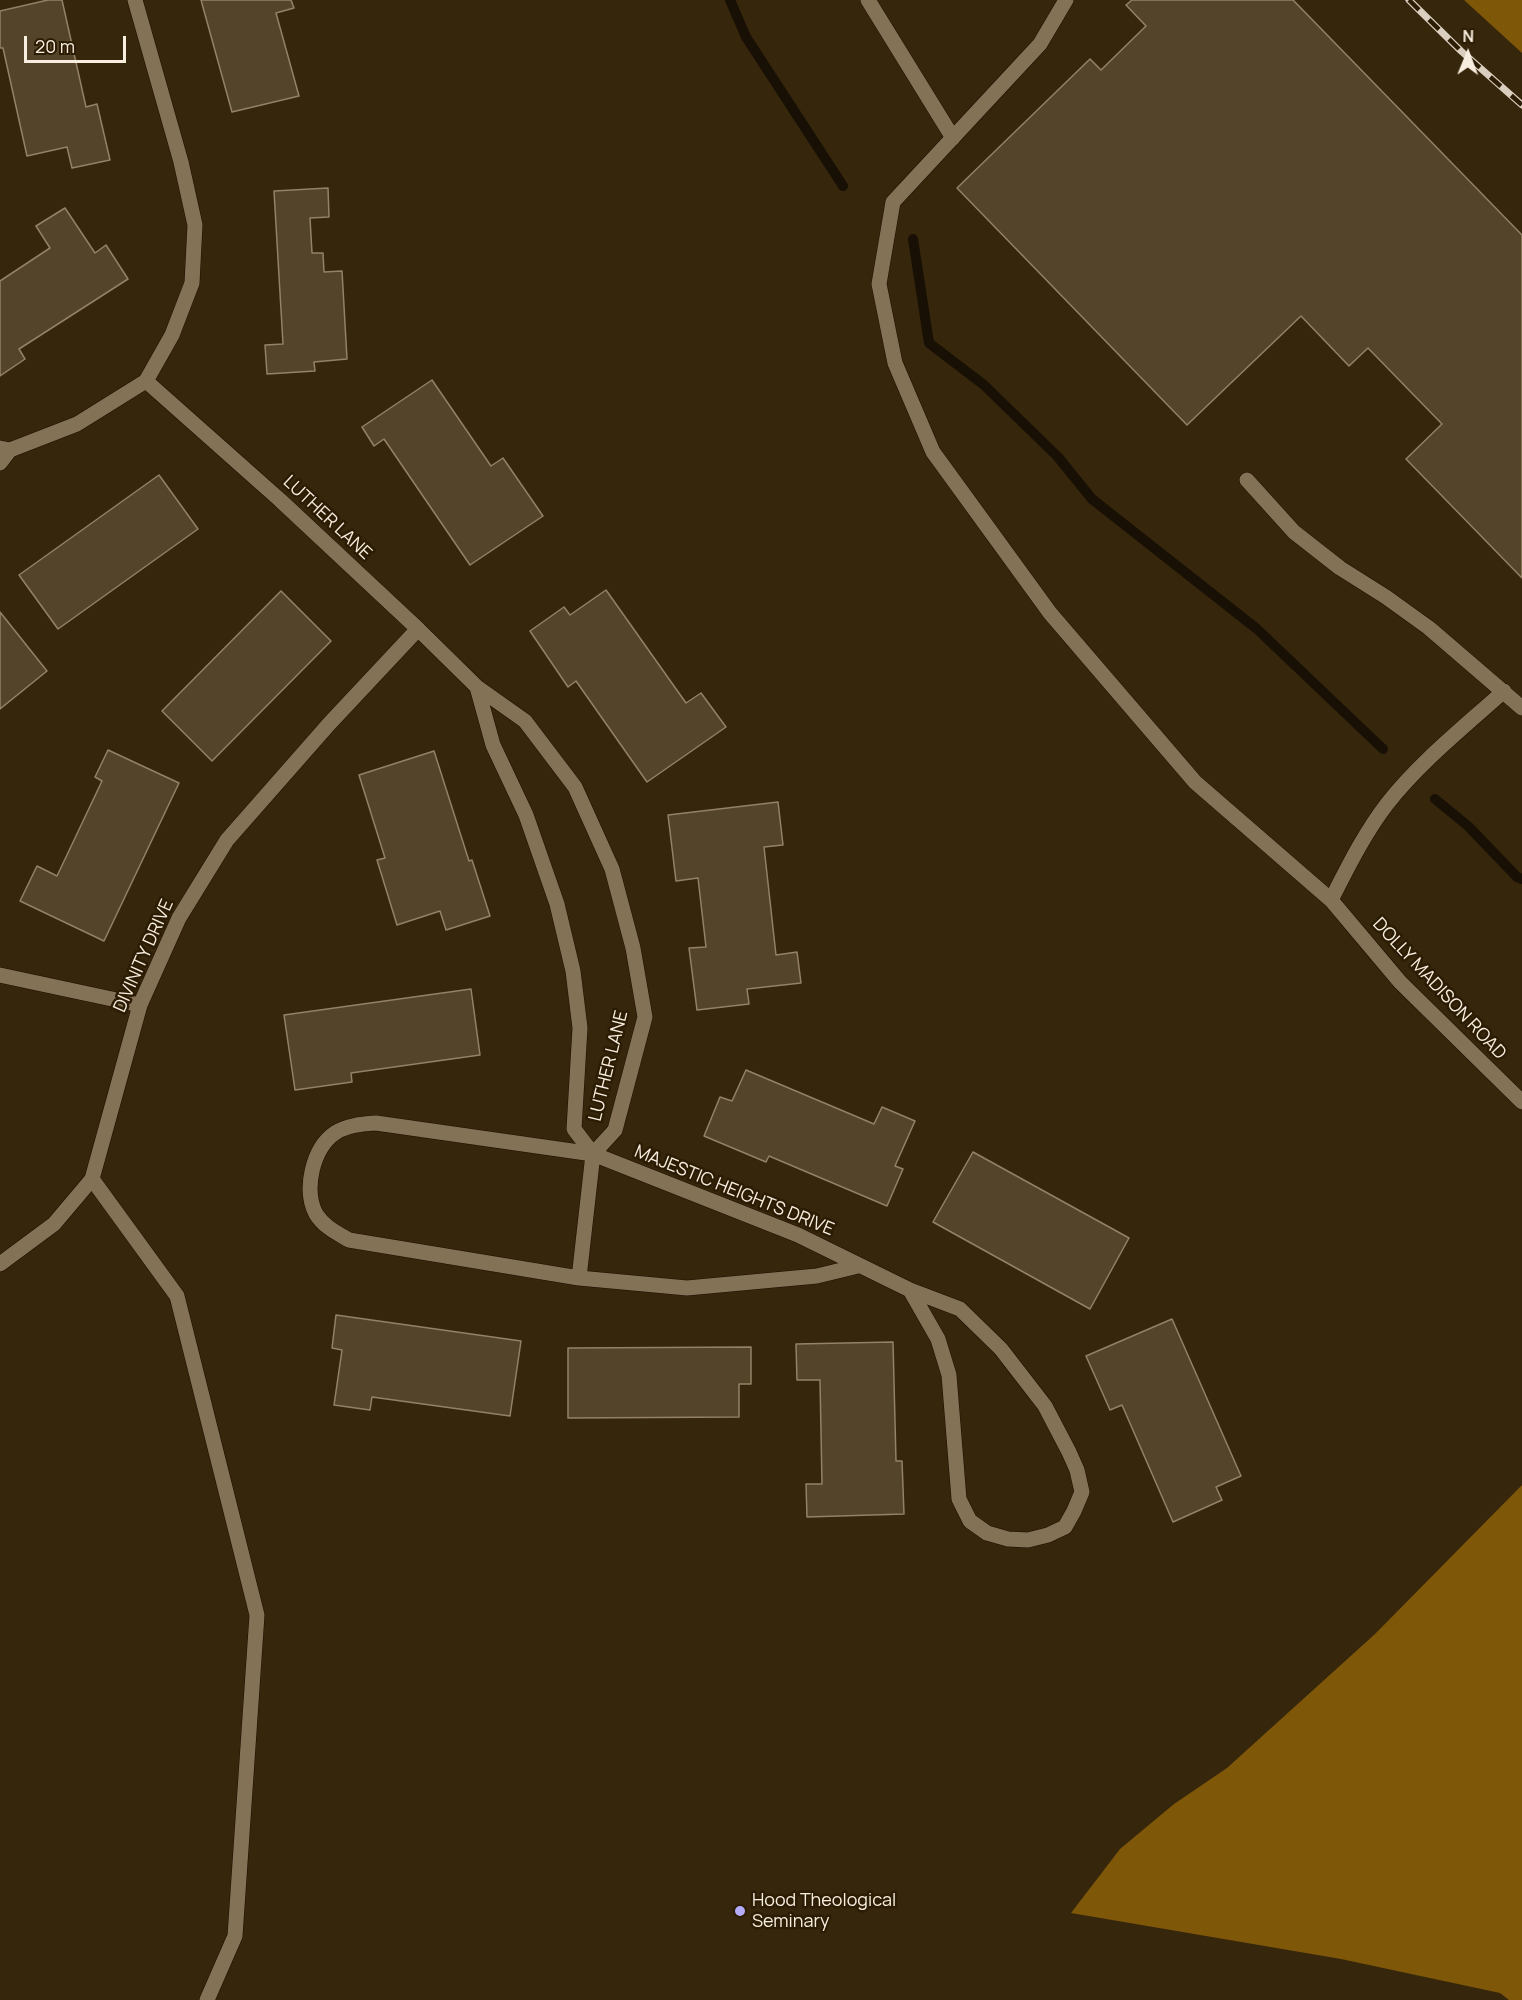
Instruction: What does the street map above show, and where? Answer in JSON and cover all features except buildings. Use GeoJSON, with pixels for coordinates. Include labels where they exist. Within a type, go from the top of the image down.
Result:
{"type":"FeatureCollection","features":[{"type":"Feature","properties":{"kind":"street"},"geometry":{"type":"LineString","coordinates":[[0,463],[5,449],[77,424],[146,381],[172,335],[192,283],[195,225],[181,162],[135,0]]}},
{"type":"Feature","properties":{"kind":"street"},"geometry":{"type":"LineString","coordinates":[[868,0],[953,138]]}},
{"type":"Feature","properties":{"kind":"street","name":"DOLLY MADISON ROAD"},"geometry":{"type":"LineString","coordinates":[[1066,0],[1040,44],[893,202],[879,284],[895,363],[933,452],[1050,613],[1195,782],[1331,900],[1400,982],[1522,1102]]}},
{"type":"Feature","properties":{"kind":"street","name":"LUTHER LANE"},"geometry":{"type":"LineString","coordinates":[[146,381],[280,500],[477,687],[525,720],[574,787],[612,869],[633,948],[645,1017],[615,1130],[593,1154],[574,1130],[580,1028],[573,971],[557,904],[526,815],[493,745],[477,687]]}},
{"type":"Feature","properties":{"kind":"street"},"geometry":{"type":"LineString","coordinates":[[1246,480],[1293,532],[1340,568],[1429,628],[1522,708]]}},
{"type":"Feature","properties":{"kind":"street","name":"DIVINITY DRIVE"},"geometry":{"type":"LineString","coordinates":[[0,1264],[54,1224],[92,1179],[140,1005],[179,918],[227,840],[329,724],[418,629]]}},
{"type":"Feature","properties":{"kind":"street"},"geometry":{"type":"LineString","coordinates":[[1331,900],[1360,843],[1388,803],[1435,754],[1503,692]]}},
{"type":"Feature","properties":{"kind":"street"},"geometry":{"type":"LineString","coordinates":[[0,975],[140,1005]]}},
{"type":"Feature","properties":{"kind":"street","name":"MAJESTIC HEIGHTS DRIVE"},"geometry":{"type":"LineString","coordinates":[[858,1266],[817,1276],[687,1288],[579,1278],[349,1240],[329,1229],[316,1214],[311,1180],[318,1152],[332,1136],[354,1126],[376,1123],[593,1154],[798,1235],[910,1290],[960,1309],[1001,1349],[1045,1406],[1077,1470],[1082,1492],[1065,1527],[1048,1535],[1028,1540],[1008,1539],[987,1533],[970,1521],[959,1499],[949,1375],[938,1339],[910,1290]]}},
{"type":"Feature","properties":{"kind":"street"},"geometry":{"type":"LineString","coordinates":[[579,1278],[593,1154]]}},
{"type":"Feature","properties":{"kind":"street"},"geometry":{"type":"LineString","coordinates":[[92,1179],[177,1296],[257,1615],[235,1936],[207,2000]]}},
{"type":"Feature","properties":{"kind":"shaded area"},"geometry":{"type":"Polygon","coordinates":[[[1464,0],[1522,0],[1522,53],[1464,0]]]}},
{"type":"Feature","properties":{"kind":"shaded area"},"geometry":{"type":"Polygon","coordinates":[[[1522,1485],[1522,2000],[1509,2000],[1500,1993],[1341,1959],[1071,1913],[1120,1849],[1174,1804],[1227,1768],[1375,1634],[1522,1485]]]}},
{"type":"Feature","properties":{"kind":"waterway"},"geometry":{"type":"LineString","coordinates":[[730,0],[746,37],[843,186]]}},
{"type":"Feature","properties":{"kind":"waterway"},"geometry":{"type":"LineString","coordinates":[[913,239],[929,343],[984,385],[1058,457],[1092,499],[1257,629],[1383,749]]}},
{"type":"Feature","properties":{"kind":"waterway"},"geometry":{"type":"LineString","coordinates":[[1435,799],[1468,826],[1517,877],[1522,879]]}},
{"type":"Feature","properties":{"kind":"railway"},"geometry":{"type":"LineString","coordinates":[[1409,0],[1461,51],[1522,105]]}},
{"type":"Feature","properties":{"kind":"place","name":"Hood Theological Seminary"},"geometry":{"type":"Point","coordinates":[740,1911]}}]}
